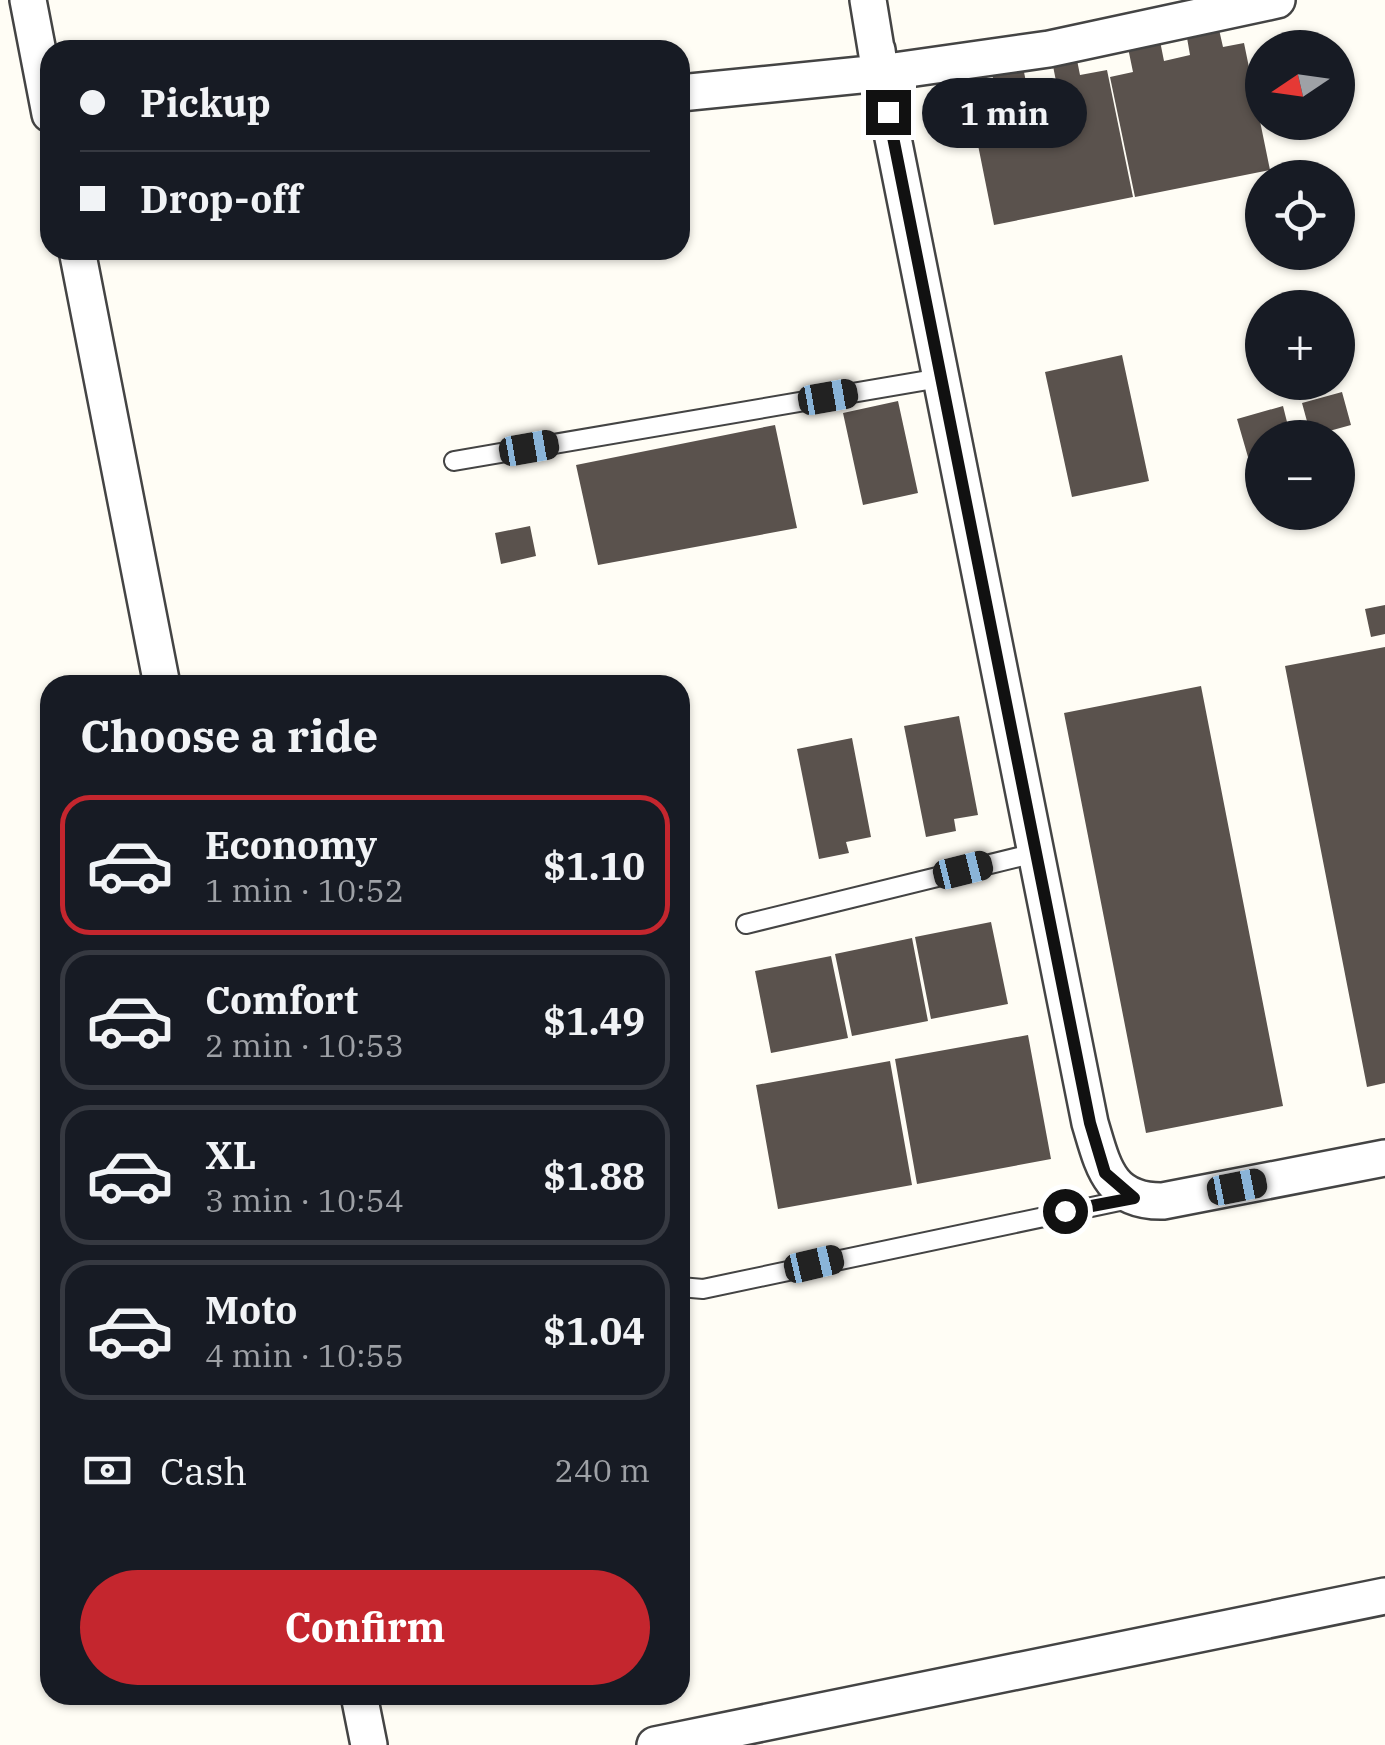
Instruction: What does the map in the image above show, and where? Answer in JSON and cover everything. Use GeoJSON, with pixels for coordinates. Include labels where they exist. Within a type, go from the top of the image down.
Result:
{"type":"FeatureCollection","features":[{"type":"Feature","properties":{"kind":"street"},"geometry":{"type":"LineString","coordinates":[[28,0],[40,62]]}},
{"type":"Feature","properties":{"kind":"street"},"geometry":{"type":"LineString","coordinates":[[868,0],[1035,853],[1090,1123],[1105,1173],[1134,1198],[1163,1202],[1385,1158]]}},
{"type":"Feature","properties":{"kind":"street"},"geometry":{"type":"LineString","coordinates":[[690,92],[880,73],[1048,49],[1277,0]]}},
{"type":"Feature","properties":{"kind":"street"},"geometry":{"type":"LineString","coordinates":[[79,260],[160,675]]}},
{"type":"Feature","properties":{"kind":"street"},"geometry":{"type":"LineString","coordinates":[[655,1745],[1385,1596]]}},
{"type":"Feature","properties":{"kind":"street"},"geometry":{"type":"LineString","coordinates":[[361,1705],[368,1745]]}},
{"type":"Feature","properties":{"kind":"lane"},"geometry":{"type":"LineString","coordinates":[[454,461],[940,378]]}},
{"type":"Feature","properties":{"kind":"lane"},"geometry":{"type":"LineString","coordinates":[[746,924],[1035,853]]}},
{"type":"Feature","properties":{"kind":"lane"},"geometry":{"type":"LineString","coordinates":[[690,1288],[703,1289],[1134,1198]]}},
{"type":"Feature","properties":{"kind":"building"},"geometry":{"type":"Polygon","coordinates":[[[1218,25],[1223,47],[1244,43],[1245,140],[1264,140],[1268,160],[1245,160],[1245,175],[1135,197],[1110,77],[1133,72],[1127,43],[1159,36],[1164,61],[1190,55],[1186,32],[1218,25]]]}},
{"type":"Feature","properties":{"kind":"building"},"geometry":{"type":"Polygon","coordinates":[[[1076,55],[1080,75],[1107,70],[1133,197],[994,225],[969,100],[996,94],[991,68],[1022,62],[1027,87],[1056,81],[1052,61],[1076,55]]]}},
{"type":"Feature","properties":{"kind":"building"},"geometry":{"type":"Polygon","coordinates":[[[1122,355],[1149,481],[1072,497],[1045,372],[1122,355]]]}},
{"type":"Feature","properties":{"kind":"building"},"geometry":{"type":"Polygon","coordinates":[[[1344,400],[1350,420],[1307,420],[1302,403],[1344,400]]]}},
{"type":"Feature","properties":{"kind":"building"},"geometry":{"type":"Polygon","coordinates":[[[898,401],[918,493],[863,505],[843,413],[898,401]]]}},
{"type":"Feature","properties":{"kind":"building"},"geometry":{"type":"Polygon","coordinates":[[[1283,406],[1286,420],[1245,420],[1245,447],[1237,419],[1283,406]]]}},
{"type":"Feature","properties":{"kind":"building"},"geometry":{"type":"Polygon","coordinates":[[[775,425],[797,528],[598,565],[576,465],[775,425]]]}},
{"type":"Feature","properties":{"kind":"building"},"geometry":{"type":"Polygon","coordinates":[[[530,526],[536,556],[501,564],[495,533],[530,526]]]}},
{"type":"Feature","properties":{"kind":"building"},"geometry":{"type":"Polygon","coordinates":[[[1385,605],[1385,634],[1371,637],[1365,609],[1385,605]]]}},
{"type":"Feature","properties":{"kind":"building"},"geometry":{"type":"Polygon","coordinates":[[[1385,647],[1385,1083],[1367,1087],[1285,666],[1385,647]]]}},
{"type":"Feature","properties":{"kind":"building"},"geometry":{"type":"Polygon","coordinates":[[[1201,686],[1283,1106],[1146,1133],[1064,713],[1201,686]]]}},
{"type":"Feature","properties":{"kind":"building"},"geometry":{"type":"Polygon","coordinates":[[[959,716],[978,815],[954,819],[956,831],[926,837],[904,726],[959,716]]]}},
{"type":"Feature","properties":{"kind":"building"},"geometry":{"type":"Polygon","coordinates":[[[852,738],[871,837],[846,842],[849,853],[819,859],[797,749],[852,738]]]}},
{"type":"Feature","properties":{"kind":"building"},"geometry":{"type":"Polygon","coordinates":[[[991,922],[1008,1004],[931,1019],[915,937],[991,922]]]}},
{"type":"Feature","properties":{"kind":"building"},"geometry":{"type":"Polygon","coordinates":[[[912,938],[928,1021],[852,1036],[835,954],[912,938]]]}},
{"type":"Feature","properties":{"kind":"building"},"geometry":{"type":"Polygon","coordinates":[[[831,956],[848,1038],[771,1053],[755,971],[831,956]]]}},
{"type":"Feature","properties":{"kind":"building"},"geometry":{"type":"Polygon","coordinates":[[[1028,1035],[1051,1159],[917,1184],[895,1059],[1028,1035]]]}},
{"type":"Feature","properties":{"kind":"building"},"geometry":{"type":"Polygon","coordinates":[[[890,1061],[912,1185],[778,1209],[756,1085],[890,1061]]]}},
{"type":"Feature","properties":{"kind":"route"},"geometry":{"type":"LineString","coordinates":[[888,112],[1090,1123],[1105,1173],[1134,1198],[1065,1211]]}}]}
